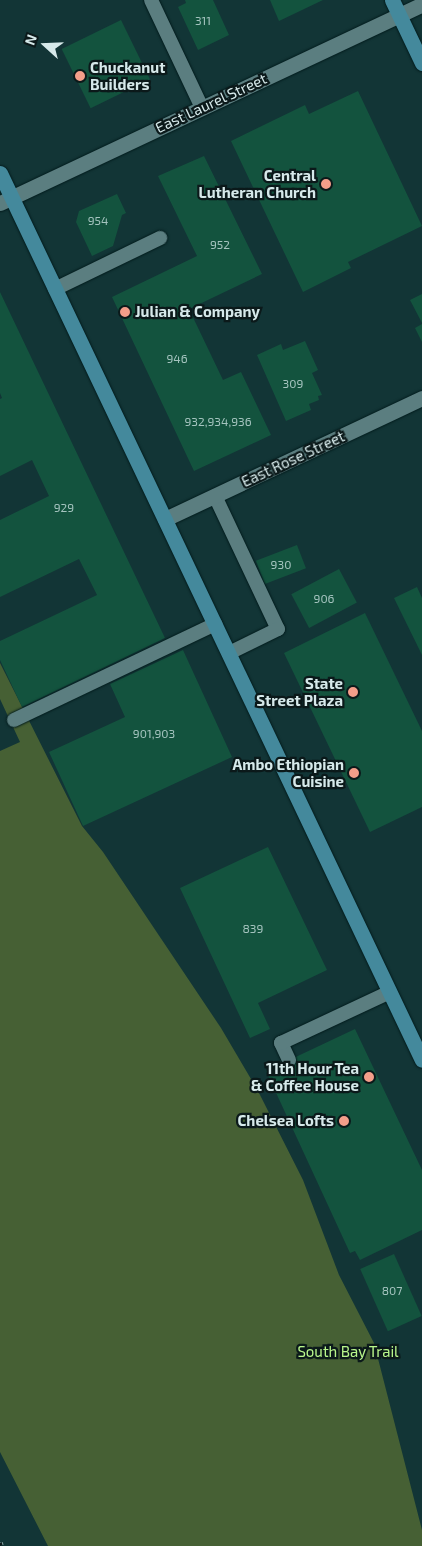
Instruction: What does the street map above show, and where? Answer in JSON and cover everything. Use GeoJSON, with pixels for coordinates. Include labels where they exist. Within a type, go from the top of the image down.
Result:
{"type":"FeatureCollection","features":[{"type":"Feature","properties":{"kind":"main road"},"geometry":{"type":"LineString","coordinates":[[392,0],[422,63]]}},
{"type":"Feature","properties":{"kind":"main road"},"geometry":{"type":"LineString","coordinates":[[0,173],[6,200],[55,289],[390,992],[418,1043],[422,1060]]}},
{"type":"Feature","properties":{"kind":"street","name":"East Laurel Street"},"geometry":{"type":"LineString","coordinates":[[6,200],[422,4]]}},
{"type":"Feature","properties":{"kind":"street","name":"East Rose Street"},"geometry":{"type":"LineString","coordinates":[[165,519],[422,398]]}},
{"type":"Feature","properties":{"kind":"lane"},"geometry":{"type":"LineString","coordinates":[[151,0],[202,108]]}},
{"type":"Feature","properties":{"kind":"lane"},"geometry":{"type":"LineString","coordinates":[[55,289],[160,238]]}},
{"type":"Feature","properties":{"kind":"lane"},"geometry":{"type":"LineString","coordinates":[[215,496],[278,629],[228,653]]}},
{"type":"Feature","properties":{"kind":"lane"},"geometry":{"type":"LineString","coordinates":[[14,720],[215,624]]}},
{"type":"Feature","properties":{"kind":"lane"},"geometry":{"type":"LineString","coordinates":[[288,1060],[281,1042],[390,992]]}},
{"type":"Feature","properties":{"kind":"green space","name":"South Bay Trail"},"geometry":{"type":"Polygon","coordinates":[[[0,663],[82,826],[103,852],[221,1028],[258,1091],[303,1180],[339,1275],[374,1343],[422,1530],[422,1546],[48,1546],[0,1452],[0,751],[20,742],[0,699],[0,663]]]}},
{"type":"Feature","properties":{"kind":"building"},"geometry":{"type":"Polygon","coordinates":[[[185,0],[213,0],[229,35],[198,50],[178,7],[186,3],[185,0]]]}},
{"type":"Feature","properties":{"kind":"building"},"geometry":{"type":"Polygon","coordinates":[[[270,0],[323,0],[279,21],[270,0]]]}},
{"type":"Feature","properties":{"kind":"building"},"geometry":{"type":"Polygon","coordinates":[[[121,20],[150,79],[91,108],[62,49],[121,20]]]}},
{"type":"Feature","properties":{"kind":"building","name":"Central Lutheran Church"},"geometry":{"type":"Polygon","coordinates":[[[358,91],[422,226],[348,262],[351,268],[303,292],[231,141],[305,105],[309,114],[358,91]]]}},
{"type":"Feature","properties":{"kind":"building"},"geometry":{"type":"Polygon","coordinates":[[[204,156],[262,274],[189,309],[223,380],[241,372],[271,435],[194,471],[112,297],[197,256],[158,176],[204,156]]]}},
{"type":"Feature","properties":{"kind":"building"},"geometry":{"type":"Polygon","coordinates":[[[117,194],[126,213],[122,215],[113,246],[92,256],[76,222],[79,211],[117,194]]]}},
{"type":"Feature","properties":{"kind":"building"},"geometry":{"type":"Polygon","coordinates":[[[0,292],[165,638],[22,707],[0,660],[0,641],[97,595],[79,559],[0,597],[0,520],[49,496],[32,460],[0,476],[0,399],[2,398],[0,393],[0,292]]]}},
{"type":"Feature","properties":{"kind":"building"},"geometry":{"type":"Polygon","coordinates":[[[422,294],[422,323],[410,300],[422,294]]]}},
{"type":"Feature","properties":{"kind":"building"},"geometry":{"type":"Polygon","coordinates":[[[422,324],[422,342],[415,328],[422,324]]]}},
{"type":"Feature","properties":{"kind":"building"},"geometry":{"type":"Polygon","coordinates":[[[305,341],[318,370],[312,373],[322,395],[318,396],[319,400],[309,404],[311,410],[286,421],[257,355],[281,344],[283,350],[305,341]]]}},
{"type":"Feature","properties":{"kind":"building"},"geometry":{"type":"Polygon","coordinates":[[[297,545],[306,568],[265,584],[256,561],[297,545]]]}},
{"type":"Feature","properties":{"kind":"building"},"geometry":{"type":"Polygon","coordinates":[[[339,569],[357,603],[309,628],[291,594],[339,569]]]}},
{"type":"Feature","properties":{"kind":"building"},"geometry":{"type":"Polygon","coordinates":[[[417,587],[422,598],[422,655],[394,598],[417,587]]]}},
{"type":"Feature","properties":{"kind":"building","name":"State Street Plaza"},"geometry":{"type":"Polygon","coordinates":[[[365,613],[422,731],[422,807],[370,832],[284,653],[365,613]]]}},
{"type":"Feature","properties":{"kind":"building"},"geometry":{"type":"Polygon","coordinates":[[[183,650],[232,757],[83,826],[49,752],[125,717],[110,684],[183,650]]]}},
{"type":"Feature","properties":{"kind":"building"},"geometry":{"type":"Polygon","coordinates":[[[268,847],[327,970],[258,1003],[270,1029],[250,1038],[180,888],[268,847]]]}},
{"type":"Feature","properties":{"kind":"building","name":"Chelsea Lofts"},"geometry":{"type":"Polygon","coordinates":[[[355,1029],[422,1170],[422,1230],[360,1260],[355,1251],[350,1253],[266,1071],[355,1029]]]}},
{"type":"Feature","properties":{"kind":"building"},"geometry":{"type":"Polygon","coordinates":[[[394,1254],[422,1316],[388,1331],[360,1269],[394,1254]]]}},
{"type":"Feature","properties":{"kind":"place","name":"Chuckanut Builders"},"geometry":{"type":"Point","coordinates":[80,76]}},
{"type":"Feature","properties":{"kind":"place","name":"Central Lutheran Church"},"geometry":{"type":"Point","coordinates":[326,184]}},
{"type":"Feature","properties":{"kind":"place","name":"Julian & Company"},"geometry":{"type":"Point","coordinates":[125,312]}},
{"type":"Feature","properties":{"kind":"place","name":"State Street Plaza"},"geometry":{"type":"Point","coordinates":[353,692]}},
{"type":"Feature","properties":{"kind":"place","name":"Ambo Ethiopian Cuisine"},"geometry":{"type":"Point","coordinates":[354,773]}},
{"type":"Feature","properties":{"kind":"place","name":"11th Hour Tea & Coffee House"},"geometry":{"type":"Point","coordinates":[369,1077]}},
{"type":"Feature","properties":{"kind":"place","name":"Chelsea Lofts"},"geometry":{"type":"Point","coordinates":[344,1121]}}]}
